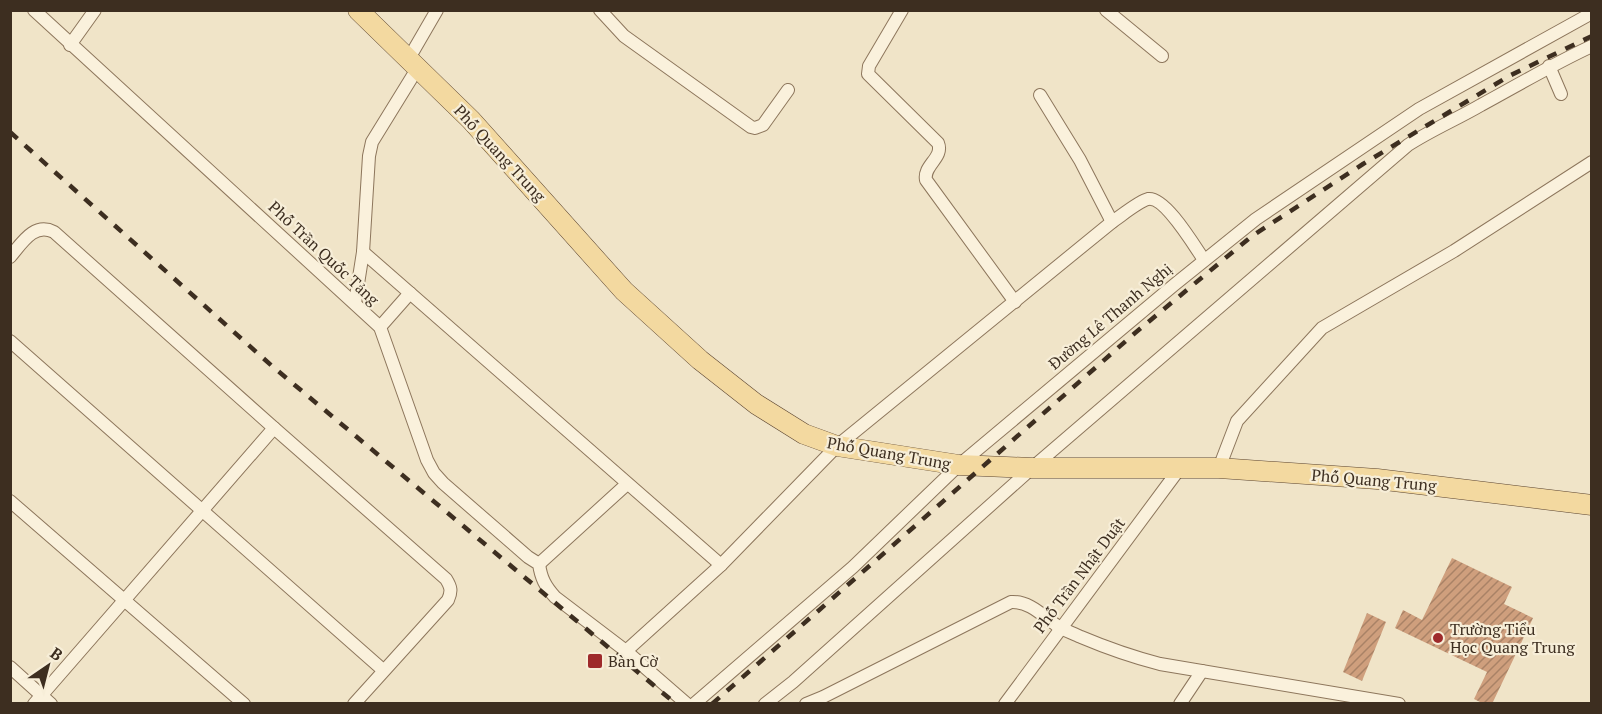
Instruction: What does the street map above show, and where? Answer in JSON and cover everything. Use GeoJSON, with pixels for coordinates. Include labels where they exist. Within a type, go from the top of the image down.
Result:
{"type":"FeatureCollection","features":[{"type":"Feature","properties":{"kind":"main road","name":"Phố Quang Trung"},"geometry":{"type":"LineString","coordinates":[[358,10],[471,120],[624,291],[700,360],[756,404],[804,434],[837,446],[959,465],[1032,468],[1220,468],[1377,479],[1592,505]]}},
{"type":"Feature","properties":{"kind":"street","name":"Phố Trần Quốc Tảng"},"geometry":{"type":"LineString","coordinates":[[34,10],[380,327],[427,460],[434,473],[451,491],[538,564],[546,587],[555,597],[626,651],[687,704]]}},
{"type":"Feature","properties":{"kind":"street"},"geometry":{"type":"LineString","coordinates":[[70,45],[95,10]]}},
{"type":"Feature","properties":{"kind":"street"},"geometry":{"type":"LineString","coordinates":[[355,303],[363,252],[369,156],[372,142],[413,64],[437,10]]}},
{"type":"Feature","properties":{"kind":"street"},"geometry":{"type":"LineString","coordinates":[[600,10],[624,36],[751,127],[755,128],[763,124],[788,90]]}},
{"type":"Feature","properties":{"kind":"street"},"geometry":{"type":"LineString","coordinates":[[902,10],[869,66],[868,74],[938,143],[939,153],[926,171],[926,180],[1015,302]]}},
{"type":"Feature","properties":{"kind":"street"},"geometry":{"type":"LineString","coordinates":[[1106,10],[1162,56]]}},
{"type":"Feature","properties":{"kind":"street","name":"Đường Lê Thanh Nghị"},"geometry":{"type":"LineString","coordinates":[[694,704],[853,567],[959,465],[1204,260],[1257,219],[1419,109],[1592,13]]}},
{"type":"Feature","properties":{"kind":"street"},"geometry":{"type":"LineString","coordinates":[[765,704],[793,682],[1032,468],[1408,145],[1548,66],[1592,46]]}},
{"type":"Feature","properties":{"kind":"street"},"geometry":{"type":"LineString","coordinates":[[1548,66],[1560,94]]}},
{"type":"Feature","properties":{"kind":"street"},"geometry":{"type":"LineString","coordinates":[[1040,94],[1080,160],[1113,222]]}},
{"type":"Feature","properties":{"kind":"street"},"geometry":{"type":"LineString","coordinates":[[1220,468],[1237,421],[1322,328],[1454,251],[1592,162]]}},
{"type":"Feature","properties":{"kind":"street"},"geometry":{"type":"LineString","coordinates":[[626,651],[721,565],[837,446],[1113,222],[1146,200],[1155,199],[1165,206],[1204,260]]}},
{"type":"Feature","properties":{"kind":"street"},"geometry":{"type":"LineString","coordinates":[[10,256],[39,228],[46,228],[54,232],[446,579],[451,594],[448,600],[354,704]]}},
{"type":"Feature","properties":{"kind":"street"},"geometry":{"type":"LineString","coordinates":[[363,252],[721,565]]}},
{"type":"Feature","properties":{"kind":"street"},"geometry":{"type":"LineString","coordinates":[[380,327],[410,293]]}},
{"type":"Feature","properties":{"kind":"street"},"geometry":{"type":"LineString","coordinates":[[10,341],[383,670]]}},
{"type":"Feature","properties":{"kind":"street"},"geometry":{"type":"LineString","coordinates":[[38,699],[274,428]]}},
{"type":"Feature","properties":{"kind":"street","name":"Phố Trần Nhật Duật"},"geometry":{"type":"LineString","coordinates":[[1005,704],[1180,468]]}},
{"type":"Feature","properties":{"kind":"street"},"geometry":{"type":"LineString","coordinates":[[538,564],[627,484]]}},
{"type":"Feature","properties":{"kind":"street"},"geometry":{"type":"LineString","coordinates":[[10,501],[244,704]]}},
{"type":"Feature","properties":{"kind":"street"},"geometry":{"type":"LineString","coordinates":[[806,704],[1011,602],[1026,604],[1060,628],[1114,651],[1140,659],[1399,704]]}},
{"type":"Feature","properties":{"kind":"street"},"geometry":{"type":"LineString","coordinates":[[10,667],[38,699],[51,704]]}},
{"type":"Feature","properties":{"kind":"street"},"geometry":{"type":"LineString","coordinates":[[1180,704],[1202,671]]}},
{"type":"Feature","properties":{"kind":"building","name":"Trường Tiểu Học Quang Trung"},"geometry":{"type":"Polygon","coordinates":[[[1452,558],[1512,587],[1504,604],[1533,618],[1492,704],[1484,704],[1474,699],[1487,672],[1395,628],[1403,610],[1422,620],[1452,558]]]}},
{"type":"Feature","properties":{"kind":"building"},"geometry":{"type":"Polygon","coordinates":[[[1367,613],[1386,622],[1362,681],[1343,672],[1367,613]]]}},
{"type":"Feature","properties":{"kind":"railway"},"geometry":{"type":"LineString","coordinates":[[712,704],[1135,333],[1252,236],[1363,164],[1509,76],[1592,36]]}},
{"type":"Feature","properties":{"kind":"railway"},"geometry":{"type":"LineString","coordinates":[[10,132],[272,366],[676,704]]}},
{"type":"Feature","properties":{"kind":"place","name":"Trường Tiểu Học Quang Trung"},"geometry":{"type":"Point","coordinates":[1438,638]}},
{"type":"Feature","properties":{"kind":"place","name":"Bàn Cờ"},"geometry":{"type":"Point","coordinates":[595,661]}}]}
